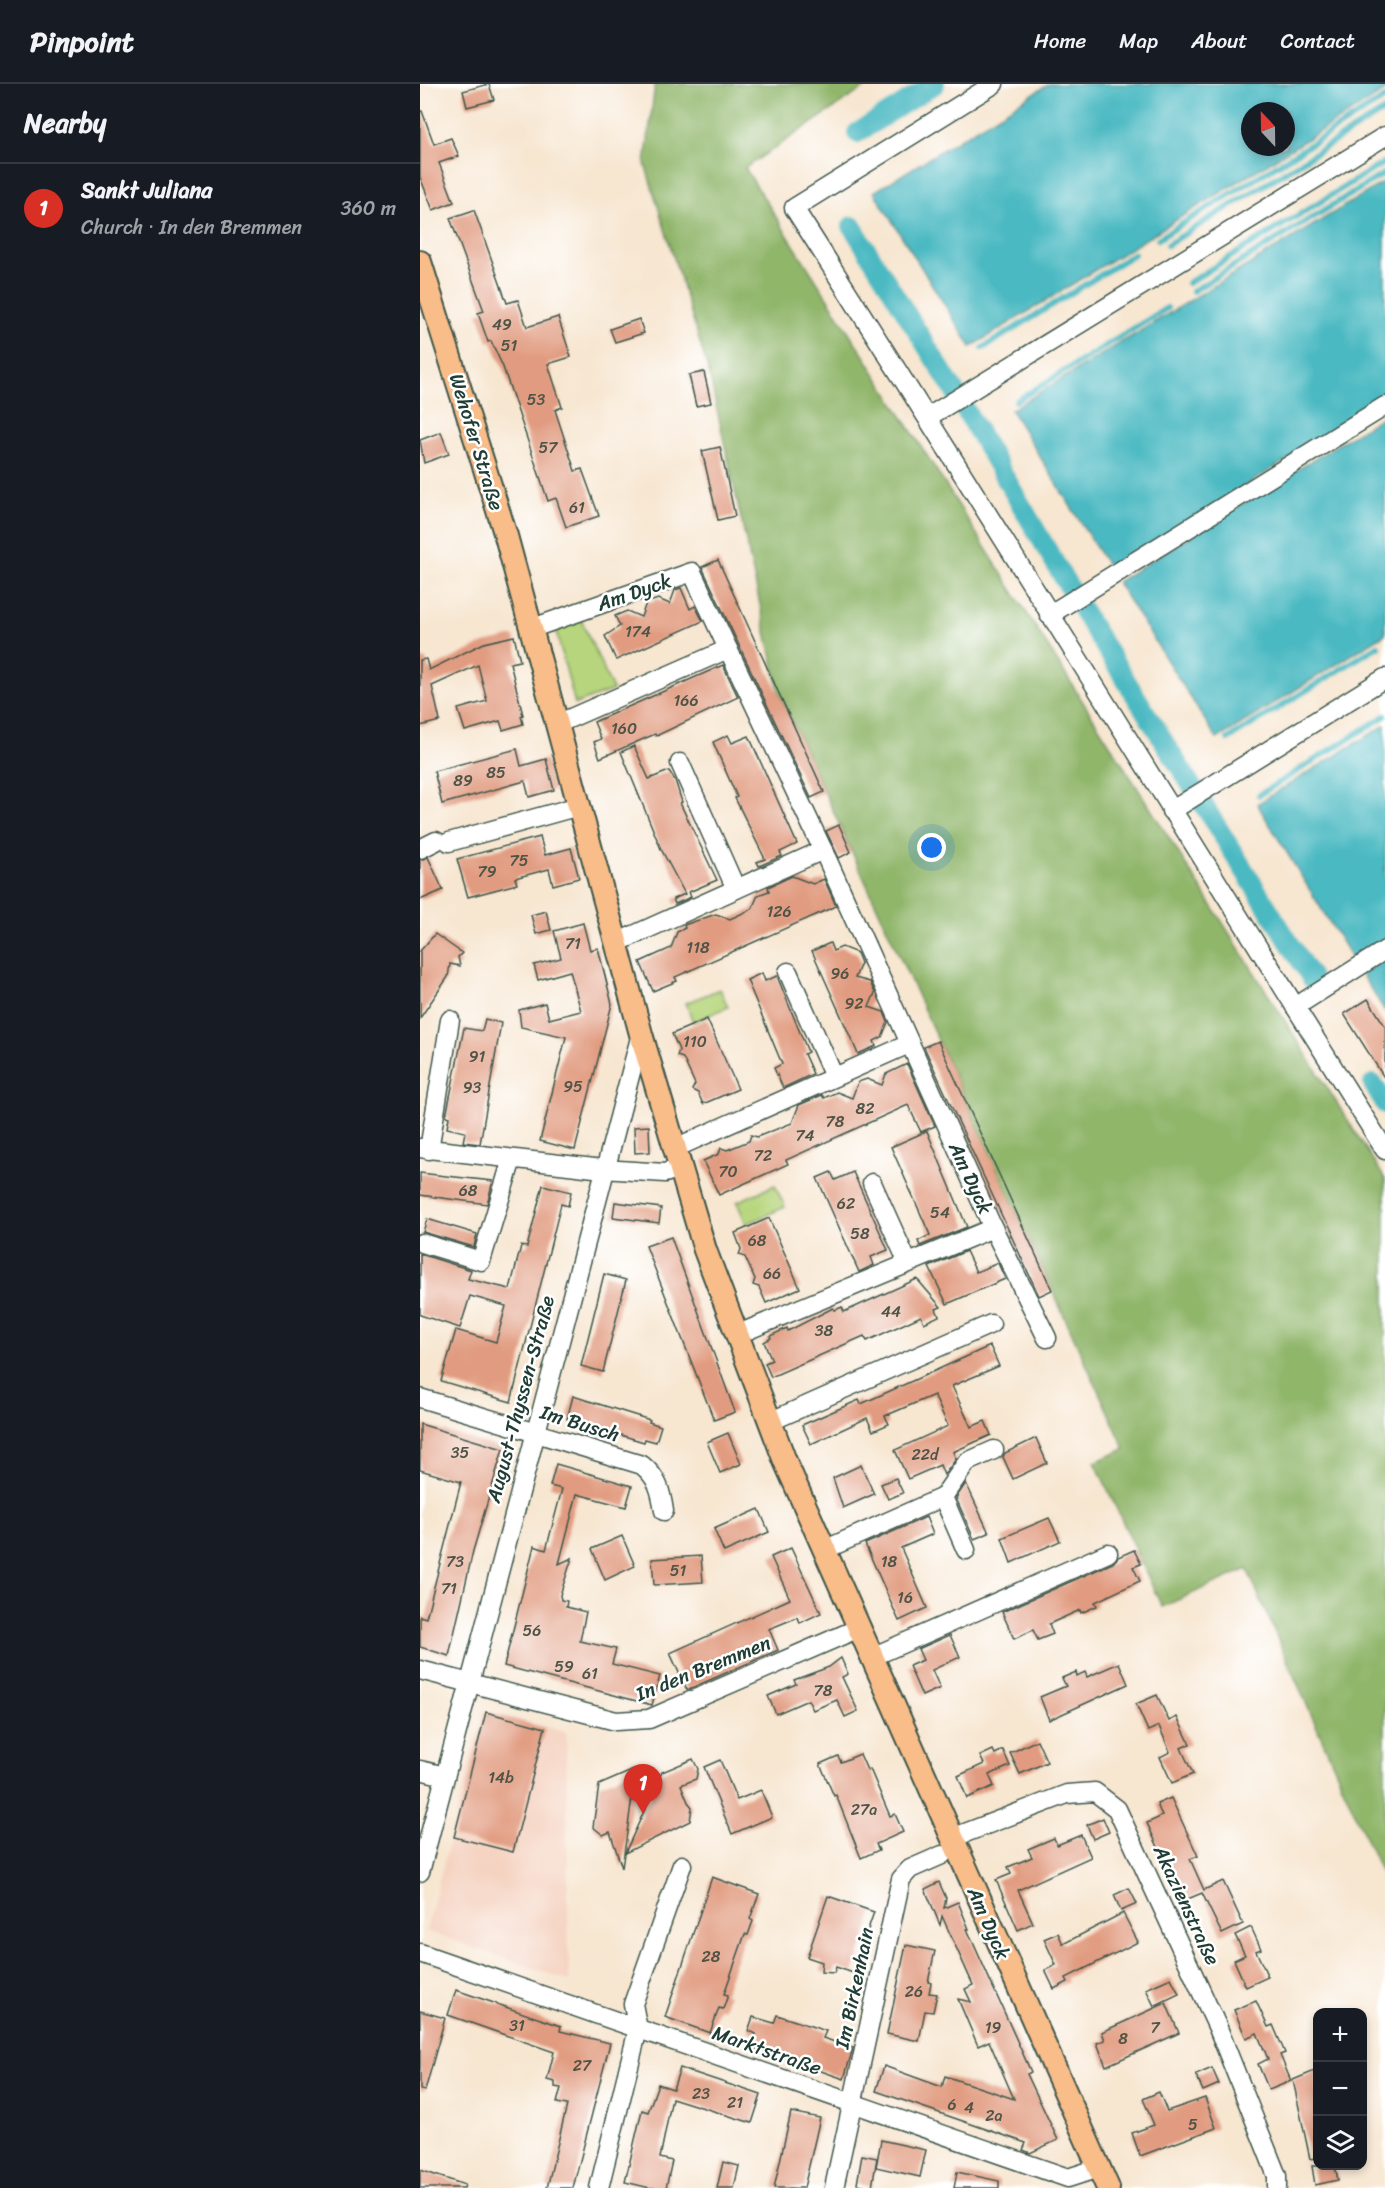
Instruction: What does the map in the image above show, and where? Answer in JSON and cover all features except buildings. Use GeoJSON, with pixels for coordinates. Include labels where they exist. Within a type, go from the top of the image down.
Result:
{"type":"FeatureCollection","features":[{"type":"Feature","properties":{"kind":"main road","name":"Wehofer Straße"},"geometry":{"type":"LineString","coordinates":[[420,262],[506,536],[529,626]]}},
{"type":"Feature","properties":{"kind":"main road","name":"Am Dyck"},"geometry":{"type":"LineString","coordinates":[[529,626],[677,1158],[736,1335],[769,1422],[872,1657],[947,1846],[1103,2178]]}},
{"type":"Feature","properties":{"kind":"street"},"geometry":{"type":"LineString","coordinates":[[994,84],[794,208],[928,417],[1171,811],[1385,1150]]}},
{"type":"Feature","properties":{"kind":"street"},"geometry":{"type":"LineString","coordinates":[[928,417],[1385,136]]}},
{"type":"Feature","properties":{"kind":"street"},"geometry":{"type":"LineString","coordinates":[[1049,615],[1385,406]]}},
{"type":"Feature","properties":{"kind":"street","name":"Am Dyck"},"geometry":{"type":"LineString","coordinates":[[529,626],[692,572],[823,850],[993,1228],[736,1335]]}},
{"type":"Feature","properties":{"kind":"street"},"geometry":{"type":"LineString","coordinates":[[557,724],[728,649]]}},
{"type":"Feature","properties":{"kind":"street"},"geometry":{"type":"LineString","coordinates":[[1171,811],[1385,678]]}},
{"type":"Feature","properties":{"kind":"street"},"geometry":{"type":"LineString","coordinates":[[680,763],[736,889]]}},
{"type":"Feature","properties":{"kind":"street"},"geometry":{"type":"LineString","coordinates":[[435,844],[579,806]]}},
{"type":"Feature","properties":{"kind":"street"},"geometry":{"type":"LineString","coordinates":[[616,943],[823,850]]}},
{"type":"Feature","properties":{"kind":"street"},"geometry":{"type":"LineString","coordinates":[[1295,1007],[1385,950]]}},
{"type":"Feature","properties":{"kind":"street"},"geometry":{"type":"LineString","coordinates":[[788,972],[834,1077]]}},
{"type":"Feature","properties":{"kind":"street"},"geometry":{"type":"LineString","coordinates":[[450,1020],[425,1149],[603,1169],[665,1173],[677,1158],[834,1077],[909,1044]]}},
{"type":"Feature","properties":{"kind":"street","name":"August-Thyssen-Straße"},"geometry":{"type":"LineString","coordinates":[[420,1872],[603,1169],[641,1034]]}},
{"type":"Feature","properties":{"kind":"street"},"geometry":{"type":"LineString","coordinates":[[422,1243],[482,1261],[512,1159]]}},
{"type":"Feature","properties":{"kind":"street"},"geometry":{"type":"LineString","coordinates":[[872,1183],[908,1263]]}},
{"type":"Feature","properties":{"kind":"street"},"geometry":{"type":"LineString","coordinates":[[993,1228],[1047,1338]]}},
{"type":"Feature","properties":{"kind":"street"},"geometry":{"type":"LineString","coordinates":[[769,1422],[991,1324]]}},
{"type":"Feature","properties":{"kind":"street","name":"Im Busch"},"geometry":{"type":"LineString","coordinates":[[420,1398],[642,1465],[654,1475],[664,1511]]}},
{"type":"Feature","properties":{"kind":"street"},"geometry":{"type":"LineString","coordinates":[[824,1550],[943,1497],[967,1462],[994,1450]]}},
{"type":"Feature","properties":{"kind":"street"},"geometry":{"type":"LineString","coordinates":[[943,1497],[966,1551]]}},
{"type":"Feature","properties":{"kind":"street"},"geometry":{"type":"LineString","coordinates":[[872,1657],[1108,1553]]}},
{"type":"Feature","properties":{"kind":"street","name":"In den Bremmen"},"geometry":{"type":"LineString","coordinates":[[420,1670],[616,1721],[650,1719],[859,1628]]}},
{"type":"Feature","properties":{"kind":"street"},"geometry":{"type":"LineString","coordinates":[[420,1770],[445,1776]]}},
{"type":"Feature","properties":{"kind":"street","name":"Akazienstraße"},"geometry":{"type":"LineString","coordinates":[[947,1846],[1067,1794],[1095,1792],[1118,1809],[1251,2106],[1277,2176],[1277,2188]]}},
{"type":"Feature","properties":{"kind":"street","name":"Im Birkenhain"},"geometry":{"type":"LineString","coordinates":[[834,2188],[901,1879],[910,1869],[947,1846]]}},
{"type":"Feature","properties":{"kind":"street"},"geometry":{"type":"LineString","coordinates":[[599,2188],[638,2029],[633,2004],[682,1865]]}},
{"type":"Feature","properties":{"kind":"street","name":"Marktstraße"},"geometry":{"type":"LineString","coordinates":[[420,1953],[1068,2178],[1103,2178]]}},
{"type":"Feature","properties":{"kind":"shaded area"},"geometry":{"type":"Polygon","coordinates":[[[483,1711],[566,1732],[569,1981],[426,1931],[483,1711]]]}},
{"type":"Feature","properties":{"kind":"green space"},"geometry":{"type":"Polygon","coordinates":[[[655,84],[870,84],[745,168],[1385,1179],[1385,1882],[1247,1569],[1162,1607],[1095,1462],[1125,1449],[780,695],[708,369],[645,164],[655,84]]]}},
{"type":"Feature","properties":{"kind":"green space"},"geometry":{"type":"Polygon","coordinates":[[[579,615],[613,690],[575,704],[554,623],[579,615]]]}},
{"type":"Feature","properties":{"kind":"green space"},"geometry":{"type":"Polygon","coordinates":[[[720,989],[728,1007],[693,1022],[686,1003],[720,989]]]}},
{"type":"Feature","properties":{"kind":"green space"},"geometry":{"type":"Polygon","coordinates":[[[775,1185],[785,1207],[746,1224],[737,1202],[775,1185]]]}},
{"type":"Feature","properties":{"kind":"water"},"geometry":{"type":"Polygon","coordinates":[[[1049,84],[1385,84],[1385,91],[1295,147],[1295,102],[1241,102],[1241,156],[1280,156],[971,347],[874,192],[1049,84]]]}},
{"type":"Feature","properties":{"kind":"water"},"geometry":{"type":"Polygon","coordinates":[[[1385,181],[1385,399],[1110,570],[1011,410],[1385,181]]]}},
{"type":"Feature","properties":{"kind":"water"},"geometry":{"type":"Polygon","coordinates":[[[1385,415],[1385,634],[1217,739],[1117,582],[1385,415]]]}},
{"type":"Feature","properties":{"kind":"water"},"geometry":{"type":"Polygon","coordinates":[[[1385,725],[1385,942],[1354,962],[1257,804],[1385,725]]]}},
{"type":"Feature","properties":{"kind":"water"},"geometry":{"type":"Polygon","coordinates":[[[1385,959],[1385,1011],[1361,974],[1385,959]]]}},
{"type":"Feature","properties":{"kind":"waterway"},"geometry":{"type":"LineString","coordinates":[[857,133],[935,84]]}},
{"type":"Feature","properties":{"kind":"waterway"},"geometry":{"type":"LineString","coordinates":[[1158,239],[1385,98]]}},
{"type":"Feature","properties":{"kind":"waterway"},"geometry":{"type":"LineString","coordinates":[[1167,245],[1385,110]]}},
{"type":"Feature","properties":{"kind":"waterway"},"geometry":{"type":"LineString","coordinates":[[1188,283],[1385,162]]}},
{"type":"Feature","properties":{"kind":"waterway"},"geometry":{"type":"LineString","coordinates":[[1193,291],[1385,173]]}},
{"type":"Feature","properties":{"kind":"waterway"},"geometry":{"type":"LineString","coordinates":[[852,226],[955,392],[1090,623],[1312,979]]}},
{"type":"Feature","properties":{"kind":"waterway"},"geometry":{"type":"LineString","coordinates":[[983,348],[1134,254]]}},
{"type":"Feature","properties":{"kind":"waterway"},"geometry":{"type":"LineString","coordinates":[[1016,401],[1167,308]]}},
{"type":"Feature","properties":{"kind":"waterway"},"geometry":{"type":"LineString","coordinates":[[1228,739],[1378,646]]}},
{"type":"Feature","properties":{"kind":"waterway"},"geometry":{"type":"LineString","coordinates":[[1259,795],[1385,716]]}},
{"type":"Feature","properties":{"kind":"waterway"},"geometry":{"type":"LineString","coordinates":[[1373,1084],[1385,1104]]}},
{"type":"Feature","properties":{"kind":"place","name":"Sankt Juliana"},"geometry":{"type":"Point","coordinates":[643,1814]}}]}
